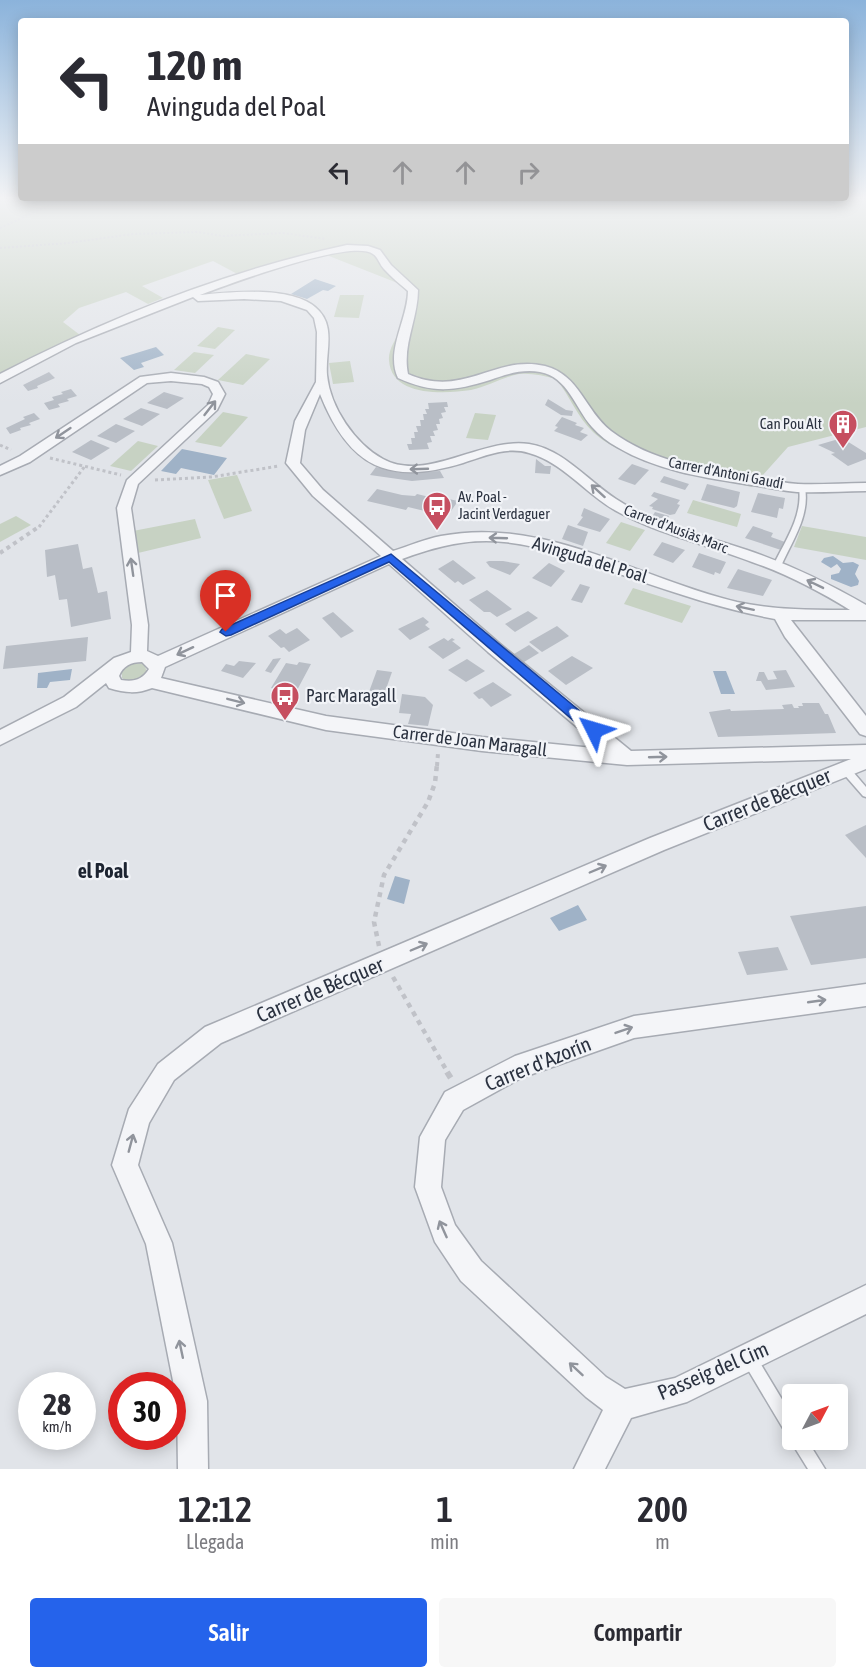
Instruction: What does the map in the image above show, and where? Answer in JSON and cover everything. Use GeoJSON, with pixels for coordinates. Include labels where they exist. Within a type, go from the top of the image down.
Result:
{"type":"FeatureCollection","features":[{"type":"Feature","properties":{"kind":"street","name":"Carrer d'Antoni Gaudí"},"geometry":{"type":"LineString","coordinates":[[0,379],[72,341],[121,320],[271,267]]}},
{"type":"Feature","properties":{"kind":"street","name":"Carrer d'Antoni Gaudí"},"geometry":{"type":"LineString","coordinates":[[387,267],[413,290],[415,304],[400,346],[398,361],[402,376],[413,383],[436,386],[468,384],[520,369],[539,368],[557,373],[567,380],[603,431],[635,452],[686,468],[802,488],[812,486],[866,487]]}},
{"type":"Feature","properties":{"kind":"street"},"geometry":{"type":"LineString","coordinates":[[178,300],[260,296],[289,299],[308,307],[318,317],[322,333],[320,374],[322,382],[311,398],[296,433],[293,464],[318,493],[627,758]]}},
{"type":"Feature","properties":{"kind":"street"},"geometry":{"type":"LineString","coordinates":[[0,471],[32,454],[144,380],[171,377],[204,381],[214,385],[219,394],[213,407],[132,483],[124,508],[140,625],[139,656]]}},
{"type":"Feature","properties":{"kind":"street","name":"Carrer d'Ausiàs Marc"},"geometry":{"type":"LineString","coordinates":[[322,382],[326,395],[352,443],[382,464],[396,468],[427,469],[505,447],[529,448],[583,477],[610,502],[624,510],[777,566],[839,596],[866,614]]}},
{"type":"Feature","properties":{"kind":"street","name":"Avinguda del Poal"},"geometry":{"type":"LineString","coordinates":[[153,673],[391,557],[442,540],[452,539],[503,537],[542,543],[733,606],[780,615],[866,614]]}},
{"type":"Feature","properties":{"kind":"street"},"geometry":{"type":"LineString","coordinates":[[780,615],[791,633],[866,729]]}},
{"type":"Feature","properties":{"kind":"street"},"geometry":{"type":"LineString","coordinates":[[0,738],[69,702],[126,658],[139,656],[149,658],[153,673],[134,688],[69,702]]}},
{"type":"Feature","properties":{"kind":"street"},"geometry":{"type":"LineString","coordinates":[[114,667],[111,676],[115,684],[126,688]]}},
{"type":"Feature","properties":{"kind":"street","name":"Carrer de Joan Maragall"},"geometry":{"type":"LineString","coordinates":[[153,673],[326,723],[437,738],[627,758],[866,752]]}},
{"type":"Feature","properties":{"kind":"street","name":"Carrer de Bécquer"},"geometry":{"type":"LineString","coordinates":[[193,1469],[192,1401],[159,1243],[125,1165],[138,1118],[166,1072],[213,1035],[657,844],[855,765]]}},
{"type":"Feature","properties":{"kind":"street","name":"Carrer d'Azorín"},"geometry":{"type":"LineString","coordinates":[[622,1405],[596,1387],[471,1271],[444,1233],[428,1187],[433,1137],[454,1101],[515,1068],[634,1027],[866,995]]}},
{"type":"Feature","properties":{"kind":"street","name":"Passeig del Cim"},"geometry":{"type":"LineString","coordinates":[[622,1405],[677,1392],[866,1299]]}},
{"type":"Feature","properties":{"kind":"street"},"geometry":{"type":"LineString","coordinates":[[589,1469],[622,1405]]}},
{"type":"Feature","properties":{"kind":"lane"},"geometry":{"type":"LineString","coordinates":[[777,566],[797,526],[803,496],[802,488]]}},
{"type":"Feature","properties":{"kind":"lane"},"geometry":{"type":"LineString","coordinates":[[855,765],[866,794]]}},
{"type":"Feature","properties":{"kind":"lane"},"geometry":{"type":"LineString","coordinates":[[749,1358],[782,1414]]}},
{"type":"Feature","properties":{"kind":"lane"},"geometry":{"type":"LineString","coordinates":[[805,1450],[817,1469]]}},
{"type":"Feature","properties":{"kind":"path"},"geometry":{"type":"LineString","coordinates":[[32,454],[147,480],[211,477],[293,464]]}},
{"type":"Feature","properties":{"kind":"path"},"geometry":{"type":"LineString","coordinates":[[0,554],[38,529],[85,466]]}},
{"type":"Feature","properties":{"kind":"path"},"geometry":{"type":"LineString","coordinates":[[437,738],[439,762],[435,783],[428,802],[384,875],[374,922],[374,933],[384,962],[462,1097]]}},
{"type":"Feature","properties":{"kind":"green space"},"geometry":{"type":"Polygon","coordinates":[[[0,267],[197,267],[142,286],[163,298],[148,304],[126,292],[79,308],[63,322],[84,338],[0,383],[0,267]]]}},
{"type":"Feature","properties":{"kind":"green space"},"geometry":{"type":"Polygon","coordinates":[[[223,267],[280,267],[243,277],[223,267]]]}},
{"type":"Feature","properties":{"kind":"green space"},"geometry":{"type":"Polygon","coordinates":[[[356,267],[866,267],[866,427],[788,447],[752,487],[668,467],[625,452],[607,443],[593,432],[556,379],[533,374],[519,374],[477,389],[447,392],[421,390],[399,381],[392,372],[389,356],[400,330],[409,294],[400,284],[356,267]]]}},
{"type":"Feature","properties":{"kind":"green space"},"geometry":{"type":"Polygon","coordinates":[[[340,295],[364,295],[359,318],[334,317],[340,295]]]}},
{"type":"Feature","properties":{"kind":"green space"},"geometry":{"type":"Polygon","coordinates":[[[218,327],[235,330],[215,349],[197,346],[218,327]]]}},
{"type":"Feature","properties":{"kind":"green space"},"geometry":{"type":"Polygon","coordinates":[[[194,352],[214,355],[195,373],[174,370],[194,352]]]}},
{"type":"Feature","properties":{"kind":"green space"},"geometry":{"type":"Polygon","coordinates":[[[246,354],[270,359],[243,385],[218,380],[246,354]]]}},
{"type":"Feature","properties":{"kind":"green space"},"geometry":{"type":"Polygon","coordinates":[[[350,361],[354,382],[333,384],[329,363],[350,361]]]}},
{"type":"Feature","properties":{"kind":"green space"},"geometry":{"type":"Polygon","coordinates":[[[223,412],[248,417],[221,447],[195,442],[223,412]]]}},
{"type":"Feature","properties":{"kind":"green space"},"geometry":{"type":"Polygon","coordinates":[[[475,413],[496,415],[488,440],[466,438],[475,413]]]}},
{"type":"Feature","properties":{"kind":"green space"},"geometry":{"type":"Polygon","coordinates":[[[138,441],[158,446],[131,471],[110,466],[138,441]]]}},
{"type":"Feature","properties":{"kind":"green space"},"geometry":{"type":"Polygon","coordinates":[[[237,475],[252,511],[224,519],[208,480],[237,475]]]}},
{"type":"Feature","properties":{"kind":"green space"},"geometry":{"type":"Polygon","coordinates":[[[693,500],[741,514],[737,527],[687,513],[693,500]]]}},
{"type":"Feature","properties":{"kind":"green space"},"geometry":{"type":"Polygon","coordinates":[[[16,516],[31,525],[0,542],[0,524],[16,516]]]}},
{"type":"Feature","properties":{"kind":"green space"},"geometry":{"type":"Polygon","coordinates":[[[195,519],[201,538],[138,553],[133,531],[195,519]]]}},
{"type":"Feature","properties":{"kind":"green space"},"geometry":{"type":"Polygon","coordinates":[[[621,522],[645,530],[630,551],[606,543],[621,522]]]}},
{"type":"Feature","properties":{"kind":"green space"},"geometry":{"type":"Polygon","coordinates":[[[802,526],[866,537],[866,560],[794,547],[802,526]]]}},
{"type":"Feature","properties":{"kind":"green space"},"geometry":{"type":"Polygon","coordinates":[[[633,588],[691,606],[682,623],[624,604],[633,588]]]}},
{"type":"Feature","properties":{"kind":"green space"},"geometry":{"type":"Polygon","coordinates":[[[132,663],[144,664],[147,672],[136,680],[122,678],[122,670],[132,663]]]}},
{"type":"Feature","properties":{"kind":"water"},"geometry":{"type":"Polygon","coordinates":[[[315,279],[336,286],[307,299],[291,294],[315,279]]]}},
{"type":"Feature","properties":{"kind":"water"},"geometry":{"type":"Polygon","coordinates":[[[156,347],[164,355],[141,363],[144,367],[134,370],[120,358],[156,347]]]}},
{"type":"Feature","properties":{"kind":"water"},"geometry":{"type":"Polygon","coordinates":[[[182,449],[227,458],[214,475],[181,468],[176,474],[161,471],[182,449]]]}},
{"type":"Feature","properties":{"kind":"water"},"geometry":{"type":"Polygon","coordinates":[[[833,556],[843,563],[853,562],[859,565],[855,574],[859,581],[858,585],[851,587],[831,579],[831,575],[839,573],[841,569],[837,564],[831,568],[821,562],[824,558],[833,556]]]}},
{"type":"Feature","properties":{"kind":"water"},"geometry":{"type":"Polygon","coordinates":[[[72,669],[70,680],[50,682],[47,688],[37,688],[38,673],[72,669]]]}},
{"type":"Feature","properties":{"kind":"water"},"geometry":{"type":"Polygon","coordinates":[[[713,671],[726,671],[735,694],[721,694],[713,671]]]}},
{"type":"Feature","properties":{"kind":"water"},"geometry":{"type":"Polygon","coordinates":[[[395,876],[410,880],[404,904],[387,899],[395,876]]]}},
{"type":"Feature","properties":{"kind":"water"},"geometry":{"type":"Polygon","coordinates":[[[578,905],[587,920],[559,931],[550,918],[578,905]]]}},
{"type":"Feature","properties":{"kind":"building"},"geometry":{"type":"Polygon","coordinates":[[[49,372],[55,378],[37,386],[38,388],[28,391],[23,385],[49,372]]]}},
{"type":"Feature","properties":{"kind":"building"},"geometry":{"type":"Polygon","coordinates":[[[71,389],[77,396],[58,404],[60,407],[49,410],[44,403],[54,400],[52,397],[63,394],[61,392],[71,389]]]}},
{"type":"Feature","properties":{"kind":"building"},"geometry":{"type":"Polygon","coordinates":[[[164,392],[184,398],[167,409],[147,403],[164,392]]]}},
{"type":"Feature","properties":{"kind":"building"},"geometry":{"type":"Polygon","coordinates":[[[548,399],[566,410],[573,411],[572,416],[561,415],[545,405],[548,399]]]}},
{"type":"Feature","properties":{"kind":"building"},"geometry":{"type":"Polygon","coordinates":[[[447,402],[448,407],[444,407],[446,412],[441,413],[443,418],[439,419],[440,424],[436,424],[438,430],[433,431],[435,436],[430,436],[432,442],[427,443],[429,449],[409,450],[407,444],[412,444],[411,438],[415,438],[414,432],[418,432],[416,426],[421,426],[420,420],[424,420],[423,414],[427,414],[425,409],[429,409],[428,403],[447,402]]]}},
{"type":"Feature","properties":{"kind":"building"},"geometry":{"type":"Polygon","coordinates":[[[141,408],[160,414],[142,426],[123,419],[141,408]]]}},
{"type":"Feature","properties":{"kind":"building"},"geometry":{"type":"Polygon","coordinates":[[[34,413],[40,419],[10,434],[6,428],[34,413]]]}},
{"type":"Feature","properties":{"kind":"building"},"geometry":{"type":"Polygon","coordinates":[[[562,417],[577,423],[575,425],[584,428],[580,432],[588,435],[581,441],[554,431],[562,417]]]}},
{"type":"Feature","properties":{"kind":"building"},"geometry":{"type":"Polygon","coordinates":[[[116,424],[135,431],[116,443],[97,436],[116,424]]]}},
{"type":"Feature","properties":{"kind":"building","name":"Can Pou Alt"},"geometry":{"type":"Polygon","coordinates":[[[842,438],[866,453],[866,459],[848,466],[831,454],[835,453],[818,445],[842,438]]]}},
{"type":"Feature","properties":{"kind":"building"},"geometry":{"type":"Polygon","coordinates":[[[91,440],[110,448],[91,460],[72,452],[91,440]]]}},
{"type":"Feature","properties":{"kind":"building"},"geometry":{"type":"Polygon","coordinates":[[[536,459],[545,466],[551,466],[550,474],[535,473],[536,459]]]}},
{"type":"Feature","properties":{"kind":"building"},"geometry":{"type":"Polygon","coordinates":[[[632,464],[649,470],[635,485],[618,479],[632,464]]]}},
{"type":"Feature","properties":{"kind":"building"},"geometry":{"type":"Polygon","coordinates":[[[376,467],[401,473],[440,471],[444,478],[412,481],[370,475],[376,467]]]}},
{"type":"Feature","properties":{"kind":"building"},"geometry":{"type":"Polygon","coordinates":[[[664,476],[689,484],[685,490],[660,482],[664,476]]]}},
{"type":"Feature","properties":{"kind":"building"},"geometry":{"type":"Polygon","coordinates":[[[707,484],[740,492],[737,506],[734,508],[701,500],[707,484]]]}},
{"type":"Feature","properties":{"kind":"building"},"geometry":{"type":"Polygon","coordinates":[[[377,489],[402,495],[415,496],[417,494],[458,501],[449,514],[408,507],[406,510],[367,501],[377,489]]]}},
{"type":"Feature","properties":{"kind":"building"},"geometry":{"type":"Polygon","coordinates":[[[654,492],[680,500],[675,514],[670,515],[649,506],[658,499],[651,496],[654,492]]]}},
{"type":"Feature","properties":{"kind":"building"},"geometry":{"type":"Polygon","coordinates":[[[758,493],[785,498],[783,509],[779,508],[777,518],[751,512],[758,493]]]}},
{"type":"Feature","properties":{"kind":"building"},"geometry":{"type":"Polygon","coordinates":[[[584,508],[610,519],[600,532],[577,525],[583,517],[581,516],[584,508]]]}},
{"type":"Feature","properties":{"kind":"building"},"geometry":{"type":"Polygon","coordinates":[[[655,512],[669,516],[665,522],[652,517],[655,512]]]}},
{"type":"Feature","properties":{"kind":"building"},"geometry":{"type":"Polygon","coordinates":[[[568,525],[588,532],[583,546],[562,539],[568,525]]]}},
{"type":"Feature","properties":{"kind":"building"},"geometry":{"type":"Polygon","coordinates":[[[753,526],[773,533],[771,537],[785,542],[781,550],[745,538],[753,526]]]}},
{"type":"Feature","properties":{"kind":"building"},"geometry":{"type":"Polygon","coordinates":[[[662,542],[685,550],[673,563],[653,555],[662,542]]]}},
{"type":"Feature","properties":{"kind":"building"},"geometry":{"type":"Polygon","coordinates":[[[78,544],[83,569],[92,567],[98,593],[107,591],[111,619],[71,627],[67,599],[59,600],[55,575],[47,577],[45,550],[78,544]]]}},
{"type":"Feature","properties":{"kind":"building"},"geometry":{"type":"Polygon","coordinates":[[[699,553],[726,562],[720,574],[715,572],[714,575],[692,567],[699,553]]]}},
{"type":"Feature","properties":{"kind":"building"},"geometry":{"type":"Polygon","coordinates":[[[453,560],[476,578],[463,585],[458,581],[455,583],[438,569],[453,560]]]}},
{"type":"Feature","properties":{"kind":"building"},"geometry":{"type":"Polygon","coordinates":[[[486,562],[520,564],[510,575],[490,567],[486,562]]]}},
{"type":"Feature","properties":{"kind":"building"},"geometry":{"type":"Polygon","coordinates":[[[549,563],[565,571],[551,587],[532,578],[549,563]]]}},
{"type":"Feature","properties":{"kind":"building"},"geometry":{"type":"Polygon","coordinates":[[[738,569],[772,580],[763,596],[727,588],[738,569]]]}},
{"type":"Feature","properties":{"kind":"building"},"geometry":{"type":"Polygon","coordinates":[[[580,584],[590,587],[582,603],[571,600],[580,584]]]}},
{"type":"Feature","properties":{"kind":"building"},"geometry":{"type":"Polygon","coordinates":[[[487,590],[512,609],[497,617],[490,612],[484,612],[469,600],[487,590]]]}},
{"type":"Feature","properties":{"kind":"building"},"geometry":{"type":"Polygon","coordinates":[[[528,611],[538,618],[515,632],[505,624],[528,611]]]}},
{"type":"Feature","properties":{"kind":"building"},"geometry":{"type":"Polygon","coordinates":[[[333,612],[354,631],[341,638],[322,618],[333,612]]]}},
{"type":"Feature","properties":{"kind":"building"},"geometry":{"type":"Polygon","coordinates":[[[423,617],[429,622],[425,625],[430,629],[410,640],[398,629],[423,617]]]}},
{"type":"Feature","properties":{"kind":"building"},"geometry":{"type":"Polygon","coordinates":[[[557,626],[569,636],[542,652],[529,642],[557,626]]]}},
{"type":"Feature","properties":{"kind":"building"},"geometry":{"type":"Polygon","coordinates":[[[297,628],[310,640],[289,652],[268,636],[280,629],[286,634],[297,628]]]}},
{"type":"Feature","properties":{"kind":"building"},"geometry":{"type":"Polygon","coordinates":[[[88,637],[86,661],[3,669],[6,646],[88,637]]]}},
{"type":"Feature","properties":{"kind":"building"},"geometry":{"type":"Polygon","coordinates":[[[444,638],[448,641],[452,638],[455,640],[452,641],[461,648],[443,659],[428,647],[444,638]]]}},
{"type":"Feature","properties":{"kind":"building"},"geometry":{"type":"Polygon","coordinates":[[[529,645],[539,653],[524,662],[514,654],[529,645]]]}},
{"type":"Feature","properties":{"kind":"building"},"geometry":{"type":"Polygon","coordinates":[[[572,656],[593,668],[566,685],[548,671],[572,656]]]}},
{"type":"Feature","properties":{"kind":"building"},"geometry":{"type":"Polygon","coordinates":[[[281,658],[271,673],[265,671],[273,659],[281,658]]]}},
{"type":"Feature","properties":{"kind":"building"},"geometry":{"type":"Polygon","coordinates":[[[467,659],[485,671],[466,682],[448,670],[467,659]]]}},
{"type":"Feature","properties":{"kind":"building"},"geometry":{"type":"Polygon","coordinates":[[[239,661],[256,663],[243,678],[221,671],[226,664],[234,666],[239,661]]]}},
{"type":"Feature","properties":{"kind":"building"},"geometry":{"type":"Polygon","coordinates":[[[299,662],[311,664],[295,694],[271,688],[286,663],[297,665],[299,662]]]}},
{"type":"Feature","properties":{"kind":"building"},"geometry":{"type":"Polygon","coordinates":[[[377,670],[392,672],[381,703],[366,700],[377,670]]]}},
{"type":"Feature","properties":{"kind":"building"},"geometry":{"type":"Polygon","coordinates":[[[786,670],[795,687],[766,690],[761,681],[756,681],[759,672],[764,672],[768,680],[777,679],[773,671],[786,670]]]}},
{"type":"Feature","properties":{"kind":"building"},"geometry":{"type":"Polygon","coordinates":[[[493,682],[512,695],[491,707],[473,693],[493,682]]]}},
{"type":"Feature","properties":{"kind":"building"},"geometry":{"type":"Polygon","coordinates":[[[402,694],[425,697],[433,705],[428,726],[408,724],[411,714],[399,713],[402,694]]]}},
{"type":"Feature","properties":{"kind":"building"},"geometry":{"type":"Polygon","coordinates":[[[802,703],[819,703],[825,714],[828,714],[836,733],[718,737],[709,712],[730,709],[731,711],[784,709],[782,705],[792,704],[794,708],[799,708],[798,706],[803,706],[802,703]]]}},
{"type":"Feature","properties":{"kind":"building"},"geometry":{"type":"Polygon","coordinates":[[[866,825],[866,858],[845,835],[866,825]]]}},
{"type":"Feature","properties":{"kind":"building"},"geometry":{"type":"Polygon","coordinates":[[[866,906],[866,958],[811,965],[790,916],[866,906]]]}},
{"type":"Feature","properties":{"kind":"building"},"geometry":{"type":"Polygon","coordinates":[[[778,947],[788,970],[747,975],[738,952],[778,947]]]}},
{"type":"Feature","properties":{"kind":"place","name":"Can Pou Alt"},"geometry":{"type":"Point","coordinates":[843,450]}},
{"type":"Feature","properties":{"kind":"place","name":"Av. Poal - Jacint Verdaguer"},"geometry":{"type":"Point","coordinates":[437,532]}},
{"type":"Feature","properties":{"kind":"place","name":"Parc Maragall"},"geometry":{"type":"Point","coordinates":[285,722]}},
{"type":"Feature","properties":{"kind":"district","name":"el Poal"},"geometry":{"type":"Point","coordinates":[103,871]}},
{"type":"Feature","properties":{"kind":"route"},"geometry":{"type":"LineString","coordinates":[[226,632],[391,557],[494,648],[594,730]]}}]}
